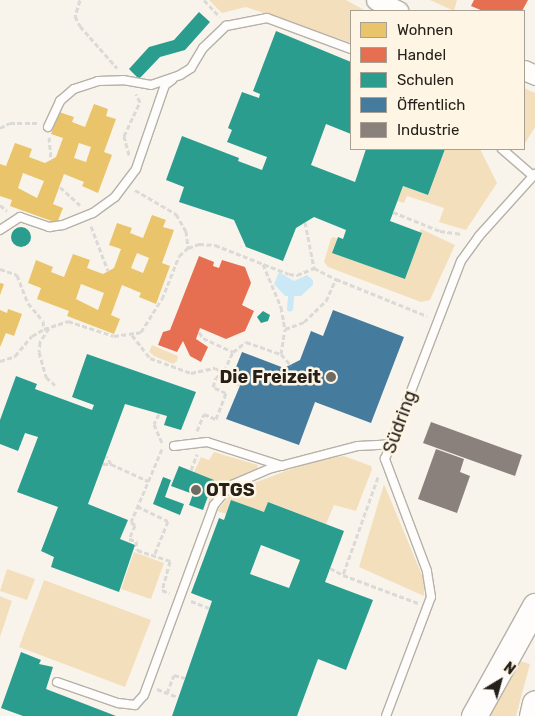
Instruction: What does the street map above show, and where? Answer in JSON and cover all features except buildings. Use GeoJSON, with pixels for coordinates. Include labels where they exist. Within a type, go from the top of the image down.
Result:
{"type":"FeatureCollection","features":[{"type":"Feature","properties":{"kind":"highway"},"geometry":{"type":"LineString","coordinates":[[474,716],[535,606]]}},
{"type":"Feature","properties":{"kind":"highway"},"geometry":{"type":"LineString","coordinates":[[532,716],[535,703]]}},
{"type":"Feature","properties":{"kind":"street"},"geometry":{"type":"LineString","coordinates":[[376,0],[397,10]]}},
{"type":"Feature","properties":{"kind":"lane"},"geometry":{"type":"LineString","coordinates":[[0,230],[20,217],[49,227],[76,221],[93,213],[126,186],[137,165],[165,85],[191,68],[203,48],[226,26],[267,18],[350,49]]}},
{"type":"Feature","properties":{"kind":"lane"},"geometry":{"type":"LineString","coordinates":[[48,127],[60,101],[74,89],[98,81],[127,81],[151,85],[180,75]]}},
{"type":"Feature","properties":{"kind":"lane","name":"Südring"},"geometry":{"type":"LineString","coordinates":[[386,716],[431,596],[427,571],[385,459],[437,319],[461,261],[479,236],[534,175],[503,150]]}},
{"type":"Feature","properties":{"kind":"lane"},"geometry":{"type":"LineString","coordinates":[[174,446],[206,442],[282,466]]}},
{"type":"Feature","properties":{"kind":"lane"},"geometry":{"type":"LineString","coordinates":[[56,682],[128,705],[140,700],[147,686],[214,505],[232,485],[282,466],[358,446],[392,444]]}},
{"type":"Feature","properties":{"kind":"path"},"geometry":{"type":"LineString","coordinates":[[80,0],[76,16],[80,26],[115,65],[140,102],[124,136],[124,146],[137,165]]}},
{"type":"Feature","properties":{"kind":"path"},"geometry":{"type":"LineString","coordinates":[[204,0],[226,26]]}},
{"type":"Feature","properties":{"kind":"path"},"geometry":{"type":"LineString","coordinates":[[0,128],[10,123],[32,121],[48,127],[50,160]]}},
{"type":"Feature","properties":{"kind":"path"},"geometry":{"type":"LineString","coordinates":[[126,186],[176,214],[186,232],[188,248]]}},
{"type":"Feature","properties":{"kind":"path"},"geometry":{"type":"LineString","coordinates":[[0,205],[6,210]]}},
{"type":"Feature","properties":{"kind":"path"},"geometry":{"type":"LineString","coordinates":[[393,212],[440,231],[462,234]]}},
{"type":"Feature","properties":{"kind":"path"},"geometry":{"type":"LineString","coordinates":[[305,222],[314,268]]}},
{"type":"Feature","properties":{"kind":"path"},"geometry":{"type":"LineString","coordinates":[[0,361],[15,356],[32,336],[44,329],[68,321],[114,336],[132,335],[141,332],[150,322],[179,256],[188,248],[199,244],[215,246],[296,275],[314,268],[336,279],[437,319]]}},
{"type":"Feature","properties":{"kind":"path"},"geometry":{"type":"LineString","coordinates":[[263,264],[281,307],[285,329],[281,354]]}},
{"type":"Feature","properties":{"kind":"path"},"geometry":{"type":"LineString","coordinates":[[0,269],[17,275],[28,303],[43,320],[44,329]]}},
{"type":"Feature","properties":{"kind":"path"},"geometry":{"type":"LineString","coordinates":[[285,329],[304,322],[326,301],[336,279]]}},
{"type":"Feature","properties":{"kind":"path"},"geometry":{"type":"LineString","coordinates":[[49,327],[40,342],[39,352],[46,377],[55,385]]}},
{"type":"Feature","properties":{"kind":"path"},"geometry":{"type":"LineString","coordinates":[[199,332],[203,338],[233,352]]}},
{"type":"Feature","properties":{"kind":"path"},"geometry":{"type":"LineString","coordinates":[[132,335],[150,358],[191,373],[215,368],[224,373],[231,382],[240,385]]}},
{"type":"Feature","properties":{"kind":"path"},"geometry":{"type":"LineString","coordinates":[[200,424],[204,414],[216,419],[226,392],[212,387],[216,377],[224,373],[233,352],[246,342],[281,354],[291,365]]}},
{"type":"Feature","properties":{"kind":"path"},"geometry":{"type":"LineString","coordinates":[[159,414],[154,424],[163,446],[137,506],[129,539],[136,541],[137,550],[170,561],[162,590],[174,595]]}},
{"type":"Feature","properties":{"kind":"path"},"geometry":{"type":"LineString","coordinates":[[163,446],[174,446]]}},
{"type":"Feature","properties":{"kind":"path"},"geometry":{"type":"LineString","coordinates":[[106,456],[111,464]]}},
{"type":"Feature","properties":{"kind":"path"},"geometry":{"type":"LineString","coordinates":[[343,575],[385,459]]}},
{"type":"Feature","properties":{"kind":"path"},"geometry":{"type":"LineString","coordinates":[[103,464],[111,464],[148,481]]}},
{"type":"Feature","properties":{"kind":"path"},"geometry":{"type":"LineString","coordinates":[[137,506],[168,521],[154,556]]}},
{"type":"Feature","properties":{"kind":"path"},"geometry":{"type":"LineString","coordinates":[[330,568],[343,575],[428,607]]}},
{"type":"Feature","properties":{"kind":"path"},"geometry":{"type":"LineString","coordinates":[[167,693],[174,675],[185,678]]}},
{"type":"Feature","properties":{"kind":"path"},"geometry":{"type":"LineString","coordinates":[[147,686],[178,697]]}},
{"type":"Feature","properties":{"kind":"shaded area"},"geometry":{"type":"Polygon","coordinates":[[[209,0],[346,0],[364,10],[350,10],[350,43],[246,7],[222,13],[209,0]]]}},
{"type":"Feature","properties":{"kind":"shaded area"},"geometry":{"type":"Polygon","coordinates":[[[430,0],[457,0],[454,10],[430,0]]]}},
{"type":"Feature","properties":{"kind":"shaded area"},"geometry":{"type":"Polygon","coordinates":[[[525,88],[535,93],[535,127],[525,143],[525,88]]]}},
{"type":"Feature","properties":{"kind":"shaded area"},"geometry":{"type":"Polygon","coordinates":[[[445,150],[480,150],[497,183],[466,230],[439,222],[444,208],[407,196],[404,203],[397,201],[403,186],[428,195],[445,150]]]}},
{"type":"Feature","properties":{"kind":"shaded area"},"geometry":{"type":"Polygon","coordinates":[[[421,229],[455,245],[430,300],[421,302],[328,267],[324,262],[331,238],[334,237],[337,239],[332,253],[405,279],[422,233],[419,232],[421,229]]]}},
{"type":"Feature","properties":{"kind":"shaded area"},"geometry":{"type":"Polygon","coordinates":[[[152,345],[178,356],[177,361],[173,364],[154,356],[149,352],[152,345]]]}},
{"type":"Feature","properties":{"kind":"shaded area"},"geometry":{"type":"Polygon","coordinates":[[[214,452],[258,465],[257,469],[219,487],[207,507],[214,480],[194,472],[201,457],[209,460],[214,452]]]}},
{"type":"Feature","properties":{"kind":"shaded area"},"geometry":{"type":"Polygon","coordinates":[[[344,456],[371,466],[372,469],[356,511],[334,505],[326,524],[269,502],[264,512],[231,500],[226,514],[217,511],[231,494],[246,486],[315,460],[344,456]]]}},
{"type":"Feature","properties":{"kind":"shaded area"},"geometry":{"type":"Polygon","coordinates":[[[384,484],[424,580],[424,596],[359,567],[384,484]]]}},
{"type":"Feature","properties":{"kind":"shaded area"},"geometry":{"type":"Polygon","coordinates":[[[134,552],[164,563],[151,599],[121,589],[134,552]]]}},
{"type":"Feature","properties":{"kind":"shaded area"},"geometry":{"type":"Polygon","coordinates":[[[7,569],[35,579],[27,600],[0,591],[7,569]]]}},
{"type":"Feature","properties":{"kind":"shaded area"},"geometry":{"type":"Polygon","coordinates":[[[44,580],[151,620],[125,687],[19,647],[44,580]]]}},
{"type":"Feature","properties":{"kind":"shaded area"},"geometry":{"type":"Polygon","coordinates":[[[0,596],[12,601],[0,637],[0,596]]]}},
{"type":"Feature","properties":{"kind":"shaded area"},"geometry":{"type":"Polygon","coordinates":[[[516,660],[530,664],[516,716],[483,716],[516,660]]]}},
{"type":"Feature","properties":{"kind":"water"},"geometry":{"type":"Polygon","coordinates":[[[279,272],[294,281],[307,275],[313,280],[313,285],[301,296],[285,296],[274,284],[279,272]]]}},
{"type":"Feature","properties":{"kind":"waterway"},"geometry":{"type":"LineString","coordinates":[[290,309],[291,297]]}},
{"type":"Feature","properties":{"kind":"place","name":"Die Freizeit"},"geometry":{"type":"Point","coordinates":[331,377]}},
{"type":"Feature","properties":{"kind":"place","name":"OTGS"},"geometry":{"type":"Point","coordinates":[196,490]}}]}
